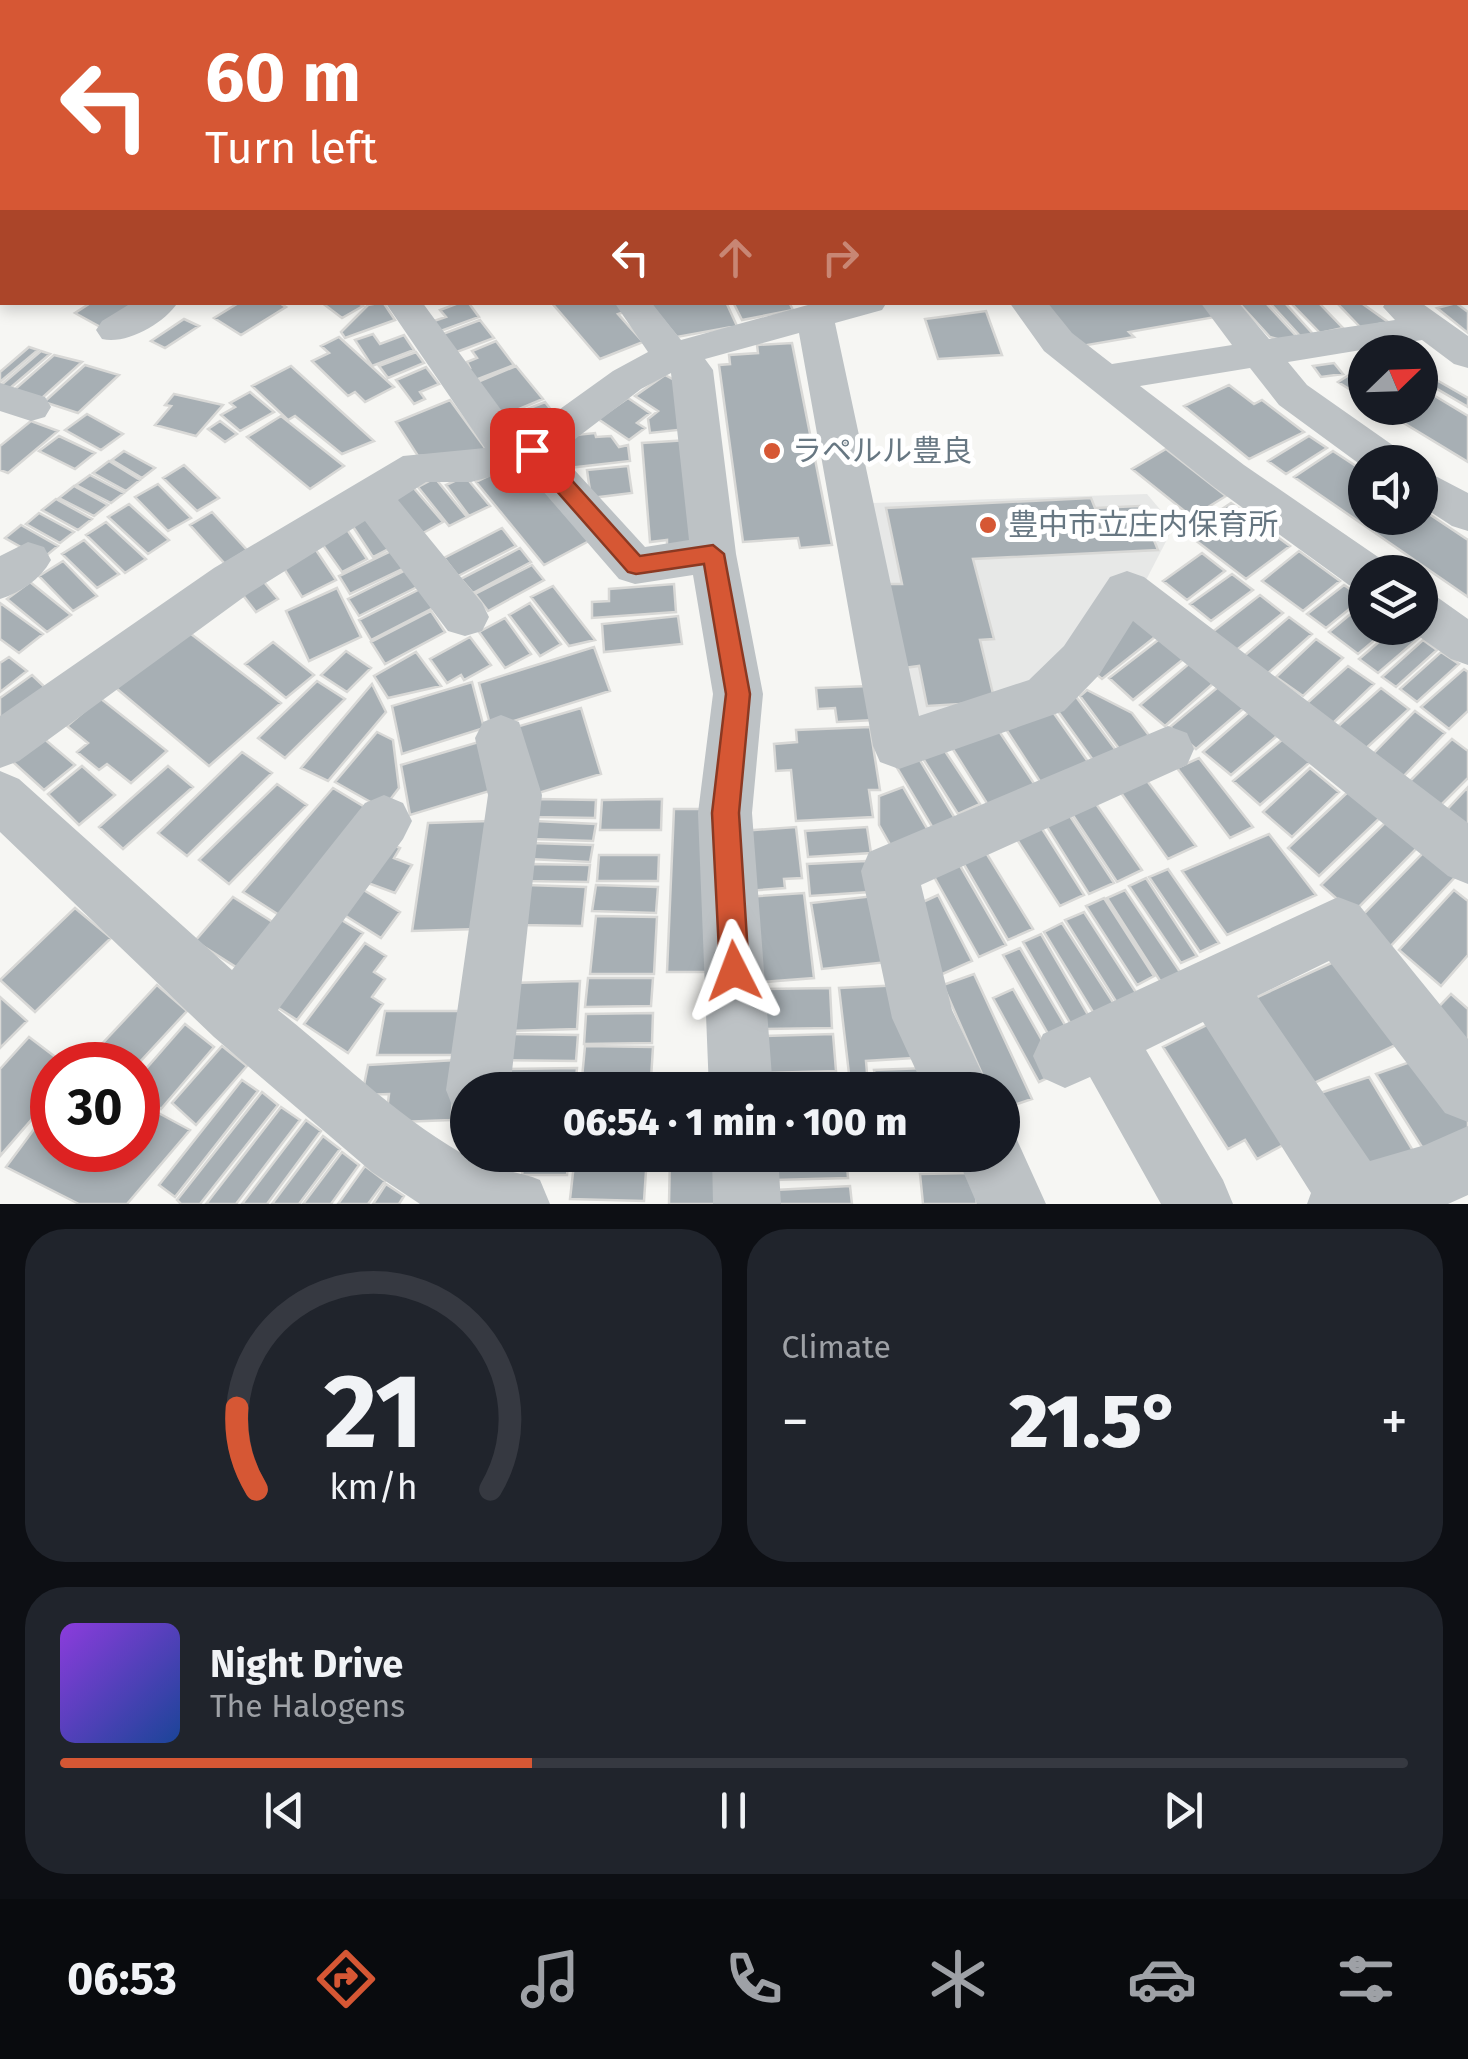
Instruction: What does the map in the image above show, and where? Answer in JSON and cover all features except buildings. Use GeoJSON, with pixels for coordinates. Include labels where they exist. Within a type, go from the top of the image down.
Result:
{"type":"FeatureCollection","features":[{"type":"Feature","properties":{"kind":"street"},"geometry":{"type":"LineString","coordinates":[[115,330],[155,305]]}},
{"type":"Feature","properties":{"kind":"street"},"geometry":{"type":"LineString","coordinates":[[404,305],[522,452],[636,566],[713,554]]}},
{"type":"Feature","properties":{"kind":"street"},"geometry":{"type":"LineString","coordinates":[[634,305],[674,355],[693,370],[713,554],[738,694],[726,813],[740,1072]]}},
{"type":"Feature","properties":{"kind":"street"},"geometry":{"type":"LineString","coordinates":[[0,744],[231,581],[418,467],[471,467],[522,452],[627,380],[674,355],[806,312],[850,305]]}},
{"type":"Feature","properties":{"kind":"street"},"geometry":{"type":"LineString","coordinates":[[1029,305],[1058,342],[1229,476],[1348,560]]}},
{"type":"Feature","properties":{"kind":"street"},"geometry":{"type":"LineString","coordinates":[[1220,305],[1293,396],[1362,445]]}},
{"type":"Feature","properties":{"kind":"street"},"geometry":{"type":"LineString","coordinates":[[1399,305],[1468,355]]}},
{"type":"Feature","properties":{"kind":"street"},"geometry":{"type":"LineString","coordinates":[[806,312],[898,746],[1046,696],[1063,684],[1127,590],[1468,857]]}},
{"type":"Feature","properties":{"kind":"street"},"geometry":{"type":"LineString","coordinates":[[1105,378],[1428,327]]}},
{"type":"Feature","properties":{"kind":"street"},"geometry":{"type":"LineString","coordinates":[[1438,495],[1468,514]]}},
{"type":"Feature","properties":{"kind":"street"},"geometry":{"type":"LineString","coordinates":[[370,496],[465,618]]}},
{"type":"Feature","properties":{"kind":"street"},"geometry":{"type":"LineString","coordinates":[[1438,624],[1468,645]]}},
{"type":"Feature","properties":{"kind":"street"},"geometry":{"type":"LineString","coordinates":[[480,1072],[515,795],[500,738]]}},
{"type":"Feature","properties":{"kind":"street"},"geometry":{"type":"LineString","coordinates":[[949,1072],[923,1018],[889,871],[1168,749]]}},
{"type":"Feature","properties":{"kind":"street"},"geometry":{"type":"LineString","coordinates":[[0,796],[236,1015],[396,1148],[484,1184]]}},
{"type":"Feature","properties":{"kind":"street"},"geometry":{"type":"LineString","coordinates":[[236,1015],[384,821]]}},
{"type":"Feature","properties":{"kind":"street"},"geometry":{"type":"LineString","coordinates":[[1199,1204],[1084,1047],[1338,926],[1468,1090]]}},
{"type":"Feature","properties":{"kind":"street"},"geometry":{"type":"LineString","coordinates":[[1214,985],[1347,1201],[1434,1176],[1468,1159]]}},
{"type":"Feature","properties":{"kind":"street"},"geometry":{"type":"LineString","coordinates":[[746,1172],[748,1204]]}},
{"type":"Feature","properties":{"kind":"street"},"geometry":{"type":"LineString","coordinates":[[997,1172],[1012,1204]]}},
{"type":"Feature","properties":{"kind":"shaded area"},"geometry":{"type":"Polygon","coordinates":[[[1147,494],[1174,526],[1144,584],[1063,672],[910,725],[872,503],[1147,494]]]}},
{"type":"Feature","properties":{"kind":"place","name":"ラペルル豊良"},"geometry":{"type":"Point","coordinates":[772,451]}},
{"type":"Feature","properties":{"kind":"place","name":"豊中市立庄内保育所"},"geometry":{"type":"Point","coordinates":[988,525]}},
{"type":"Feature","properties":{"kind":"route"},"geometry":{"type":"LineString","coordinates":[[532,450],[636,566],[713,554],[738,694],[726,813],[734,971]]}}]}
